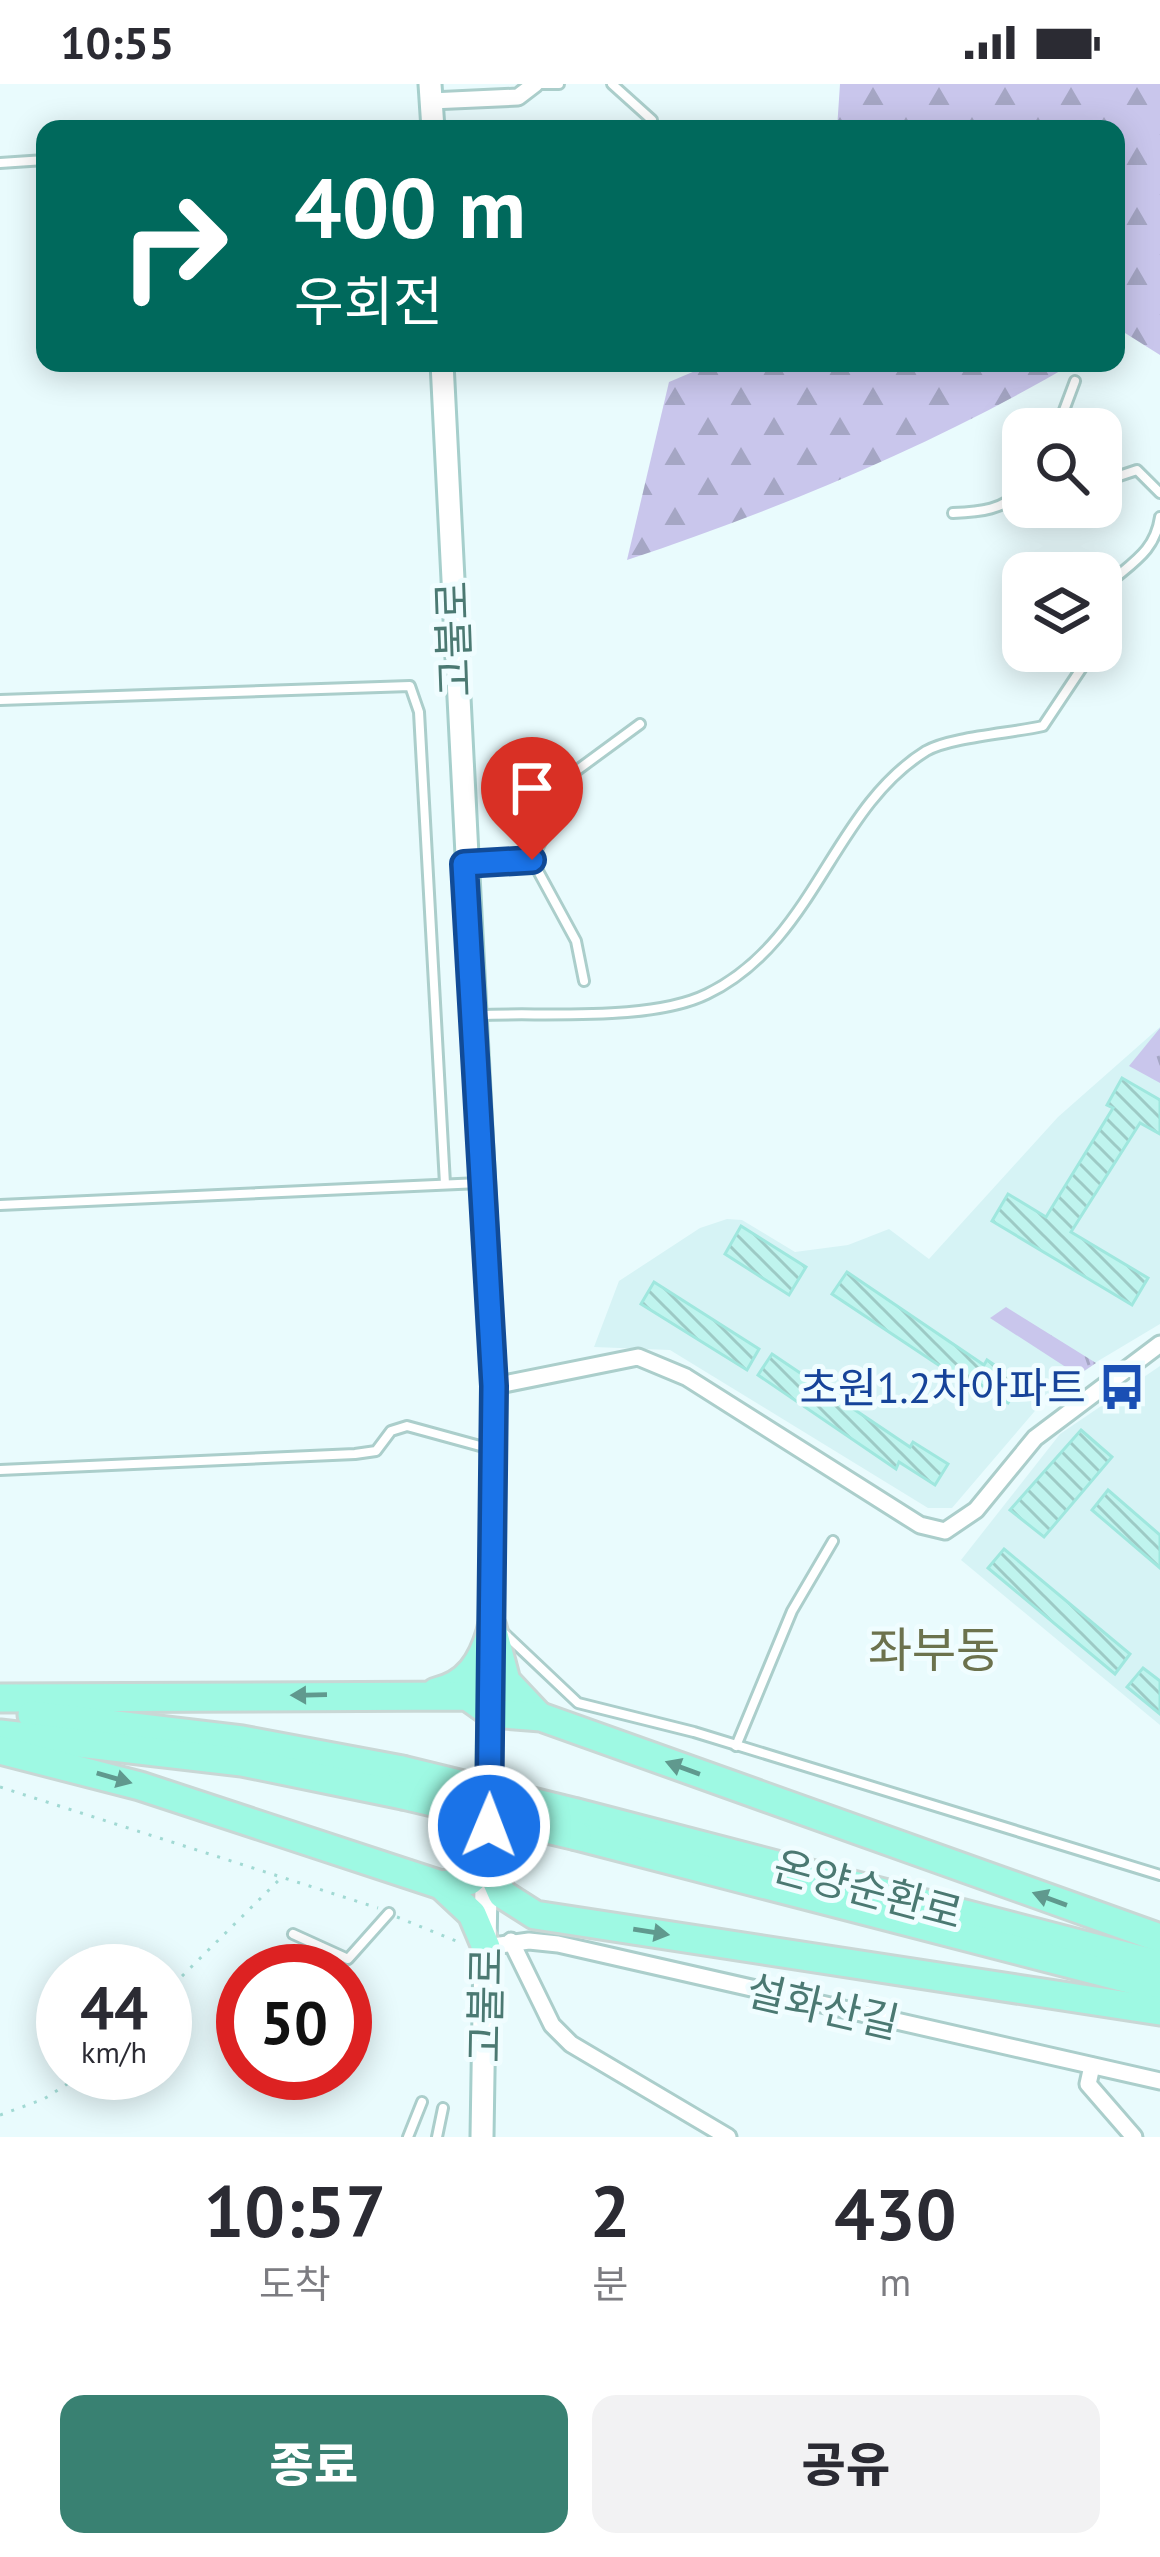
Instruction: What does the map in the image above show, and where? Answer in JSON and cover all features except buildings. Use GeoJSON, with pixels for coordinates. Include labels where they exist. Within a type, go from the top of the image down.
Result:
{"type":"FeatureCollection","features":[{"type":"Feature","properties":{"kind":"highway"},"geometry":{"type":"LineString","coordinates":[[426,1694],[461,1682],[475,1669],[492,1623]]}},
{"type":"Feature","properties":{"kind":"highway"},"geometry":{"type":"LineString","coordinates":[[492,1623],[506,1681],[520,1701],[541,1717]]}},
{"type":"Feature","properties":{"kind":"highway"},"geometry":{"type":"LineString","coordinates":[[0,1698],[466,1696],[491,1713],[541,1717],[1160,1938]]}},
{"type":"Feature","properties":{"kind":"highway"},"geometry":{"type":"LineString","coordinates":[[0,1713],[242,1740],[577,1824]]}},
{"type":"Feature","properties":{"kind":"highway"},"geometry":{"type":"LineString","coordinates":[[0,1734],[402,1783]]}},
{"type":"Feature","properties":{"kind":"highway"},"geometry":{"type":"LineString","coordinates":[[0,1750],[140,1786],[441,1885],[499,1944]]}},
{"type":"Feature","properties":{"kind":"highway","name":"온양순환로"},"geometry":{"type":"LineString","coordinates":[[577,1824],[1160,1965]]}},
{"type":"Feature","properties":{"kind":"highway","name":"온양순환로"},"geometry":{"type":"LineString","coordinates":[[577,1824],[1160,1987]]}},
{"type":"Feature","properties":{"kind":"highway"},"geometry":{"type":"LineString","coordinates":[[441,1885],[469,1881],[489,1864],[502,1894],[536,1915],[1160,2011]]}},
{"type":"Feature","properties":{"kind":"highway"},"geometry":{"type":"LineString","coordinates":[[499,1944],[503,1926],[536,1915]]}},
{"type":"Feature","properties":{"kind":"main road","name":"고불로"},"geometry":{"type":"LineString","coordinates":[[442,372],[494,1386],[489,1864],[499,1944],[482,2137]]}},
{"type":"Feature","properties":{"kind":"street"},"geometry":{"type":"LineString","coordinates":[[441,92],[518,98],[536,84]]}},
{"type":"Feature","properties":{"kind":"street"},"geometry":{"type":"LineString","coordinates":[[494,1386],[638,1357],[686,1377],[920,1525],[945,1531],[976,1510],[1035,1438],[1160,1344]]}},
{"type":"Feature","properties":{"kind":"street"},"geometry":{"type":"LineString","coordinates":[[499,1944],[552,2025],[571,2044],[728,2137]]}},
{"type":"Feature","properties":{"kind":"street","name":"설화산길"},"geometry":{"type":"LineString","coordinates":[[499,1944],[558,1945],[1160,2081]]}},
{"type":"Feature","properties":{"kind":"street"},"geometry":{"type":"LineString","coordinates":[[1092,2066],[1088,2084],[1135,2137]]}},
{"type":"Feature","properties":{"kind":"lane"},"geometry":{"type":"LineString","coordinates":[[536,84],[559,84]]}},
{"type":"Feature","properties":{"kind":"lane"},"geometry":{"type":"LineString","coordinates":[[612,84],[652,120]]}},
{"type":"Feature","properties":{"kind":"lane"},"geometry":{"type":"LineString","coordinates":[[0,163],[36,161]]}},
{"type":"Feature","properties":{"kind":"lane"},"geometry":{"type":"LineString","coordinates":[[1065,408],[1075,381]]}},
{"type":"Feature","properties":{"kind":"lane"},"geometry":{"type":"LineString","coordinates":[[1122,475],[1137,470],[1160,494]]}},
{"type":"Feature","properties":{"kind":"lane"},"geometry":{"type":"LineString","coordinates":[[953,513],[983,512],[1002,504]]}},
{"type":"Feature","properties":{"kind":"lane"},"geometry":{"type":"LineString","coordinates":[[1122,573],[1146,554],[1156,538],[1160,517]]}},
{"type":"Feature","properties":{"kind":"lane"},"geometry":{"type":"LineString","coordinates":[[472,1015],[639,1009],[703,997],[787,931],[868,804],[897,774],[931,748],[1043,726],[1079,672]]}},
{"type":"Feature","properties":{"kind":"lane"},"geometry":{"type":"LineString","coordinates":[[0,700],[392,682],[410,686],[419,712],[445,1184]]}},
{"type":"Feature","properties":{"kind":"lane"},"geometry":{"type":"LineString","coordinates":[[532,860],[576,771],[640,724]]}},
{"type":"Feature","properties":{"kind":"lane"},"geometry":{"type":"LineString","coordinates":[[464,864],[532,860]]}},
{"type":"Feature","properties":{"kind":"lane"},"geometry":{"type":"LineString","coordinates":[[532,860],[577,941],[584,981]]}},
{"type":"Feature","properties":{"kind":"lane"},"geometry":{"type":"LineString","coordinates":[[0,1204],[482,1183]]}},
{"type":"Feature","properties":{"kind":"lane"},"geometry":{"type":"LineString","coordinates":[[0,1470],[355,1454],[376,1451],[396,1427],[407,1426],[493,1450]]}},
{"type":"Feature","properties":{"kind":"lane"},"geometry":{"type":"LineString","coordinates":[[736,1746],[792,1610],[832,1540]]}},
{"type":"Feature","properties":{"kind":"lane"},"geometry":{"type":"LineString","coordinates":[[492,1623],[578,1703],[1160,1875]]}},
{"type":"Feature","properties":{"kind":"lane"},"geometry":{"type":"LineString","coordinates":[[293,1934],[348,1959],[388,1913]]}},
{"type":"Feature","properties":{"kind":"lane"},"geometry":{"type":"LineString","coordinates":[[408,2137],[422,2102]]}},
{"type":"Feature","properties":{"kind":"lane"},"geometry":{"type":"LineString","coordinates":[[437,2137],[443,2108]]}},
{"type":"Feature","properties":{"kind":"path"},"geometry":{"type":"LineString","coordinates":[[0,1786],[284,1876],[464,1944],[499,1944]]}},
{"type":"Feature","properties":{"kind":"path"},"geometry":{"type":"LineString","coordinates":[[192,1966],[284,1876]]}},
{"type":"Feature","properties":{"kind":"path"},"geometry":{"type":"LineString","coordinates":[[0,2115],[41,2100]]}},
{"type":"Feature","properties":{"kind":"shaded area"},"geometry":{"type":"Polygon","coordinates":[[[1160,1027],[1160,1324],[1098,1361],[1040,1405],[952,1508],[928,1508],[670,1350],[594,1347],[619,1281],[700,1228],[727,1219],[742,1220],[795,1252],[848,1245],[889,1229],[929,1259],[1058,1117],[1160,1027]]]}},
{"type":"Feature","properties":{"kind":"shaded area"},"geometry":{"type":"Polygon","coordinates":[[[1160,1366],[1160,1725],[961,1560],[1060,1434],[1160,1366]]]}},
{"type":"Feature","properties":{"kind":"green space"},"geometry":{"type":"Polygon","coordinates":[[[840,84],[1160,84],[1160,355],[1125,333],[1125,120],[838,120],[840,84]]]}},
{"type":"Feature","properties":{"kind":"green space"},"geometry":{"type":"Polygon","coordinates":[[[693,372],[1058,372],[855,473],[627,560],[669,382],[693,372]]]}},
{"type":"Feature","properties":{"kind":"green space"},"geometry":{"type":"Polygon","coordinates":[[[1160,1028],[1160,1083],[1129,1066],[1160,1028]]]}},
{"type":"Feature","properties":{"kind":"green space"},"geometry":{"type":"Polygon","coordinates":[[[1006,1307],[1096,1363],[1078,1375],[990,1318],[1006,1307]]]}},
{"type":"Feature","properties":{"kind":"place","name":"초원1.2차아파트"},"geometry":{"type":"Point","coordinates":[1122,1387]}},
{"type":"Feature","properties":{"kind":"district","name":"좌부동"},"geometry":{"type":"Point","coordinates":[934,1649]}},
{"type":"Feature","properties":{"kind":"route"},"geometry":{"type":"LineString","coordinates":[[489,1826],[494,1386],[464,864],[532,860]]}}]}
